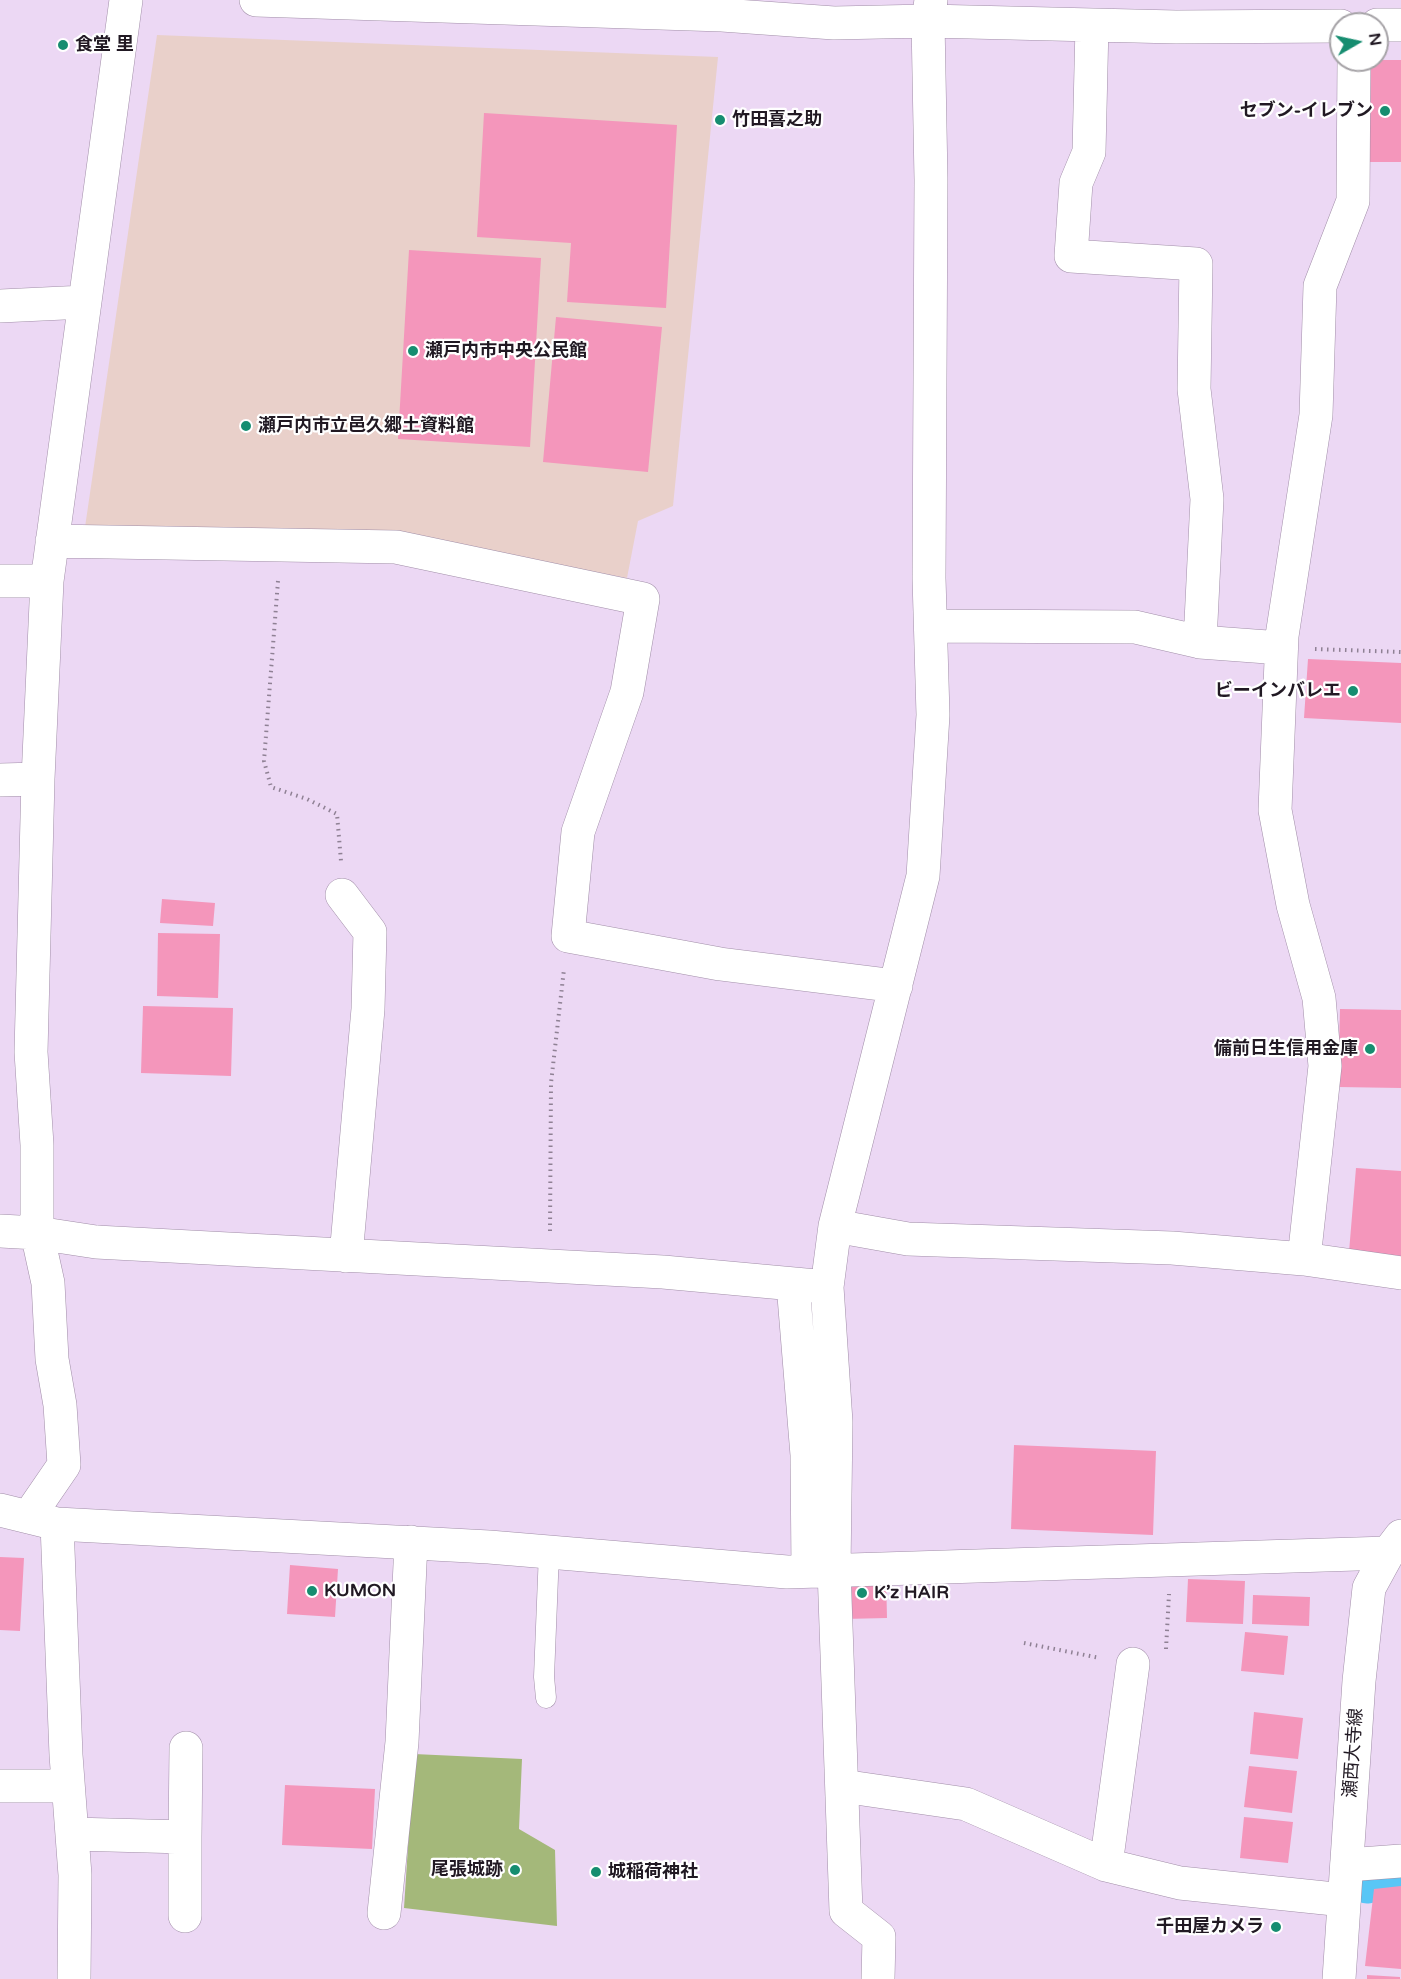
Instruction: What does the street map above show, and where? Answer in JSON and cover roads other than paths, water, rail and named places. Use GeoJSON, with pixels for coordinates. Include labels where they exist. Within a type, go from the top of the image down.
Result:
{"type":"FeatureCollection","features":[{"type":"Feature","properties":{"kind":"street"},"geometry":{"type":"LineString","coordinates":[[74,1979],[75,1875],[68,1786],[29,1517],[64,1465],[60,1405],[52,1359],[48,1282],[37,1233],[37,1145],[31,1052],[38,779],[46,581],[125,0]]}},
{"type":"Feature","properties":{"kind":"street"},"geometry":{"type":"LineString","coordinates":[[256,0],[678,7],[834,23],[930,10],[1092,25],[1329,26]]}},
{"type":"Feature","properties":{"kind":"street"},"geometry":{"type":"LineString","coordinates":[[821,1570],[836,1422],[827,1287],[835,1226],[923,876],[933,715],[930,626],[930,10]]}},
{"type":"Feature","properties":{"kind":"street"},"geometry":{"type":"LineString","coordinates":[[1092,25],[1089,152],[1076,183],[1071,256],[1196,264],[1194,389],[1207,499],[1200,642]]}},
{"type":"Feature","properties":{"kind":"street"},"geometry":{"type":"LineString","coordinates":[[1304,1258],[1325,1066],[1319,998],[1293,905],[1275,810],[1281,648],[1316,415],[1320,286],[1353,201],[1354,72]]}},
{"type":"Feature","properties":{"kind":"street"},"geometry":{"type":"LineString","coordinates":[[0,306],[85,302]]}},
{"type":"Feature","properties":{"kind":"street"},"geometry":{"type":"LineString","coordinates":[[52,541],[396,547],[643,599],[627,692],[578,832],[568,936],[720,964],[896,986]]}},
{"type":"Feature","properties":{"kind":"street"},"geometry":{"type":"LineString","coordinates":[[0,581],[46,581]]}},
{"type":"Feature","properties":{"kind":"street"},"geometry":{"type":"LineString","coordinates":[[930,626],[1135,627],[1200,642],[1281,648]]}},
{"type":"Feature","properties":{"kind":"street"},"geometry":{"type":"LineString","coordinates":[[0,780],[38,779]]}},
{"type":"Feature","properties":{"kind":"street"},"geometry":{"type":"LineString","coordinates":[[342,895],[370,932],[368,1009],[346,1256]]}},
{"type":"Feature","properties":{"kind":"street"},"geometry":{"type":"LineString","coordinates":[[835,1226],[908,1239],[1161,1247],[1304,1258],[1401,1273]]}},
{"type":"Feature","properties":{"kind":"street"},"geometry":{"type":"LineString","coordinates":[[0,1231],[37,1233],[96,1242],[663,1272],[827,1287]]}},
{"type":"Feature","properties":{"kind":"street"},"geometry":{"type":"LineString","coordinates":[[793,1284],[807,1455],[821,1570],[842,1786],[846,1911],[879,1937],[878,1979]]}},
{"type":"Feature","properties":{"kind":"street"},"geometry":{"type":"LineString","coordinates":[[29,1517],[549,1552],[787,1572],[1394,1544]]}},
{"type":"Feature","properties":{"kind":"street"},"geometry":{"type":"LineString","coordinates":[[384,1913],[402,1742],[411,1542]]}},
{"type":"Feature","properties":{"kind":"street","name":"瀬西大寺線"},"geometry":{"type":"LineString","coordinates":[[1339,1979],[1362,1639],[1369,1588],[1394,1544]]}},
{"type":"Feature","properties":{"kind":"street"},"geometry":{"type":"LineString","coordinates":[[1106,1865],[1133,1664]]}},
{"type":"Feature","properties":{"kind":"street"},"geometry":{"type":"LineString","coordinates":[[185,1916],[186,1748]]}},
{"type":"Feature","properties":{"kind":"street"},"geometry":{"type":"LineString","coordinates":[[0,1786],[68,1786]]}},
{"type":"Feature","properties":{"kind":"street"},"geometry":{"type":"LineString","coordinates":[[842,1786],[966,1804],[1106,1865],[1180,1882],[1344,1900]]}},
{"type":"Feature","properties":{"kind":"street"},"geometry":{"type":"LineString","coordinates":[[72,1834],[185,1837]]}},
{"type":"Feature","properties":{"kind":"street"},"geometry":{"type":"LineString","coordinates":[[1347,1865],[1401,1861]]}},
{"type":"Feature","properties":{"kind":"lane"},"geometry":{"type":"LineString","coordinates":[[546,1698],[544,1677],[549,1552]]}},
{"type":"Feature","properties":{"kind":"waterway"},"geometry":{"type":"LineString","coordinates":[[1367,1884],[1401,1878]]}},
{"type":"Feature","properties":{"kind":"place","name":"食堂 里"},"geometry":{"type":"Point","coordinates":[63,45]}},
{"type":"Feature","properties":{"kind":"place","name":"セブン-イレブン"},"geometry":{"type":"Point","coordinates":[1385,111]}},
{"type":"Feature","properties":{"kind":"place","name":"竹田喜之助"},"geometry":{"type":"Point","coordinates":[720,120]}},
{"type":"Feature","properties":{"kind":"place","name":"瀬戸内市中央公民館"},"geometry":{"type":"Point","coordinates":[413,351]}},
{"type":"Feature","properties":{"kind":"place","name":"瀬戸内市立邑久郷土資料館"},"geometry":{"type":"Point","coordinates":[246,426]}},
{"type":"Feature","properties":{"kind":"place","name":"ビーインバレエ"},"geometry":{"type":"Point","coordinates":[1353,691]}},
{"type":"Feature","properties":{"kind":"place","name":"備前日生信用金庫"},"geometry":{"type":"Point","coordinates":[1370,1049]}},
{"type":"Feature","properties":{"kind":"place","name":"KUMON"},"geometry":{"type":"Point","coordinates":[312,1591]}},
{"type":"Feature","properties":{"kind":"place","name":"K’z HAIR"},"geometry":{"type":"Point","coordinates":[862,1593]}},
{"type":"Feature","properties":{"kind":"place","name":"尾張城跡"},"geometry":{"type":"Point","coordinates":[515,1870]}},
{"type":"Feature","properties":{"kind":"place","name":"城稲荷神社"},"geometry":{"type":"Point","coordinates":[596,1872]}},
{"type":"Feature","properties":{"kind":"place","name":"千田屋カメラ"},"geometry":{"type":"Point","coordinates":[1276,1927]}}]}
